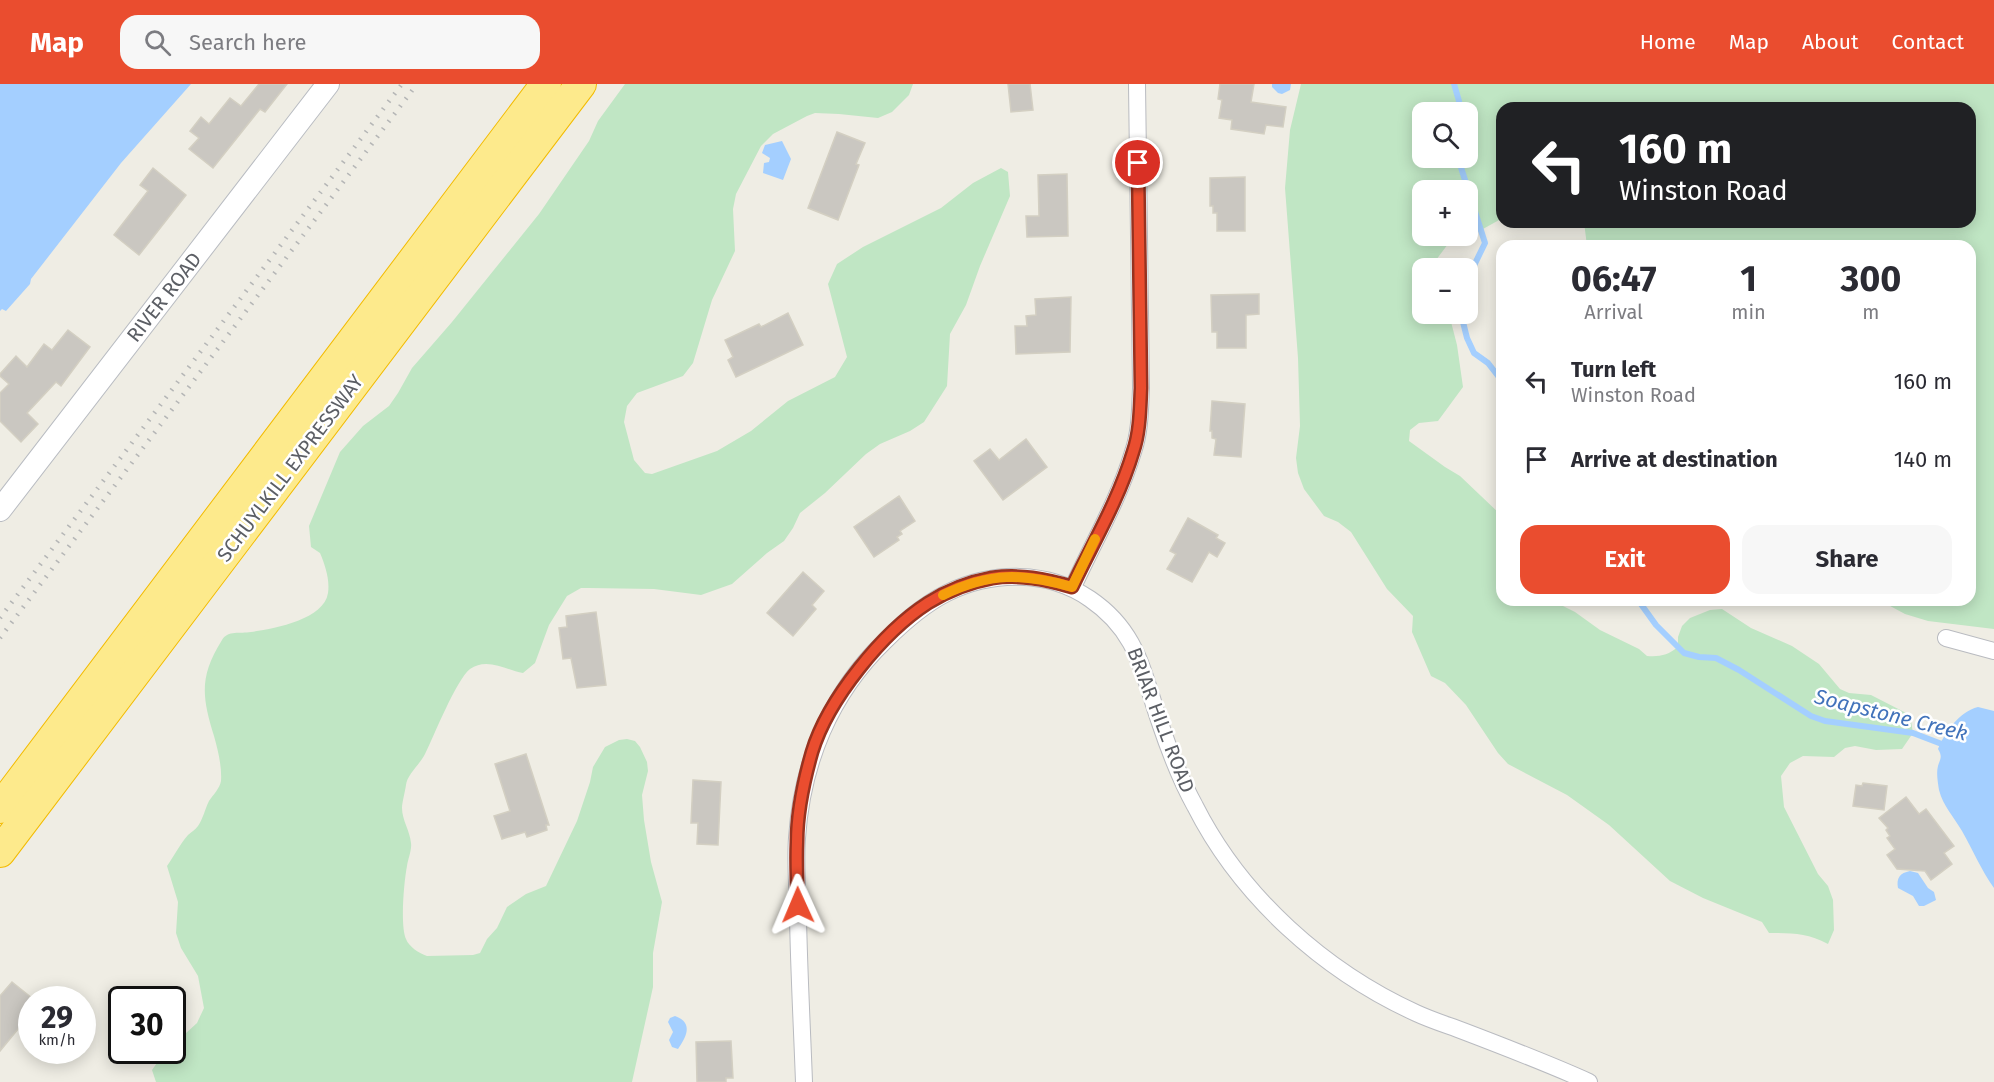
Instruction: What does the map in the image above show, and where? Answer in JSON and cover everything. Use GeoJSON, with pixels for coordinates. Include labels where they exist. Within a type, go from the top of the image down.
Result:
{"type":"FeatureCollection","features":[{"type":"Feature","properties":{"kind":"highway","name":"SCHUYLKILL EXPRESSWAY"},"geometry":{"type":"LineString","coordinates":[[0,808],[546,84]]}},
{"type":"Feature","properties":{"kind":"highway","name":"SCHUYLKILL EXPRESSWAY"},"geometry":{"type":"LineString","coordinates":[[0,852],[581,84]]}},
{"type":"Feature","properties":{"kind":"street","name":"RIVER ROAD"},"geometry":{"type":"LineString","coordinates":[[0,510],[328,84]]}},
{"type":"Feature","properties":{"kind":"street"},"geometry":{"type":"LineString","coordinates":[[1072,587],[1122,482],[1134,451],[1140,421],[1137,84]]}},
{"type":"Feature","properties":{"kind":"street","name":"BRIAR HILL ROAD"},"geometry":{"type":"LineString","coordinates":[[804,1082],[796,840],[801,799],[813,750],[830,714],[850,681],[873,652],[902,624],[929,603],[963,586],[992,578],[1021,576],[1045,579],[1072,587],[1101,607],[1129,638],[1140,660],[1176,767],[1196,809],[1251,890],[1282,923],[1323,957],[1384,997],[1419,1014],[1532,1057],[1589,1082]]}},
{"type":"Feature","properties":{"kind":"street"},"geometry":{"type":"LineString","coordinates":[[1946,638],[1994,651]]}},
{"type":"Feature","properties":{"kind":"green space"},"geometry":{"type":"Polygon","coordinates":[[[625,84],[913,84],[909,95],[892,112],[878,118],[815,113],[773,134],[761,146],[736,194],[733,209],[735,251],[712,300],[693,363],[683,376],[637,393],[627,406],[624,422],[634,460],[645,473],[652,474],[717,451],[751,431],[788,401],[835,377],[847,357],[828,284],[837,264],[863,247],[941,208],[973,183],[1001,168],[1008,172],[1010,196],[966,305],[950,334],[947,386],[924,422],[880,444],[866,454],[800,513],[784,541],[732,584],[701,595],[654,589],[581,588],[567,596],[549,625],[535,663],[523,673],[497,665],[483,664],[470,669],[464,675],[425,754],[407,781],[402,808],[411,846],[403,903],[406,939],[409,945],[427,956],[473,955],[480,953],[487,939],[497,928],[507,907],[526,894],[546,886],[577,821],[593,767],[605,747],[627,739],[635,741],[640,747],[647,762],[648,771],[642,795],[644,820],[651,862],[662,902],[653,953],[653,987],[632,1082],[156,1082],[152,1070],[156,1064],[186,1064],[186,1033],[197,1023],[204,1008],[198,976],[181,948],[176,933],[178,902],[167,866],[188,835],[198,826],[221,781],[217,747],[205,698],[209,665],[222,640],[228,635],[296,622],[317,610],[324,602],[328,593],[328,577],[320,553],[311,547],[309,526],[340,452],[363,426],[389,406],[412,368],[539,214],[589,141],[598,121],[625,84]]]}},
{"type":"Feature","properties":{"kind":"green space"},"geometry":{"type":"Polygon","coordinates":[[[1301,84],[1994,84],[1994,629],[1928,621],[1905,614],[1890,606],[1976,606],[1976,240],[1586,240],[1585,228],[1976,228],[1976,102],[1496,102],[1496,222],[1478,232],[1478,180],[1412,180],[1412,246],[1446,246],[1438,258],[1412,258],[1412,324],[1452,324],[1463,387],[1438,421],[1419,423],[1410,430],[1409,441],[1460,476],[1496,510],[1496,606],[1563,606],[1600,630],[1639,649],[1647,656],[1667,654],[1678,647],[1678,637],[1682,626],[1690,618],[1710,610],[1722,609],[1751,628],[1792,646],[1819,664],[1840,689],[1849,693],[1871,695],[1910,715],[1913,733],[1902,749],[1876,750],[1855,746],[1845,748],[1834,757],[1803,756],[1790,763],[1781,776],[1784,807],[1818,874],[1828,886],[1833,900],[1834,930],[1828,944],[1799,934],[1769,933],[1762,922],[1703,898],[1670,881],[1609,825],[1567,795],[1508,764],[1498,753],[1466,705],[1445,683],[1431,676],[1412,632],[1413,616],[1387,589],[1351,532],[1338,522],[1324,516],[1304,489],[1298,473],[1296,458],[1300,426],[1298,358],[1285,188],[1290,130],[1301,84]]]}},
{"type":"Feature","properties":{"kind":"water"},"geometry":{"type":"Polygon","coordinates":[[[0,84],[191,84],[121,163],[31,279],[30,284],[6,311],[2,309],[0,311],[0,84]]]}},
{"type":"Feature","properties":{"kind":"water"},"geometry":{"type":"Polygon","coordinates":[[[1272,84],[1291,84],[1290,90],[1282,94],[1272,87],[1272,84]]]}},
{"type":"Feature","properties":{"kind":"water"},"geometry":{"type":"Polygon","coordinates":[[[782,141],[791,159],[783,180],[763,173],[764,163],[769,162],[770,158],[762,153],[765,145],[782,141]]]}},
{"type":"Feature","properties":{"kind":"water"},"geometry":{"type":"Polygon","coordinates":[[[1978,707],[1994,711],[1994,888],[1943,801],[1937,778],[1941,756],[1938,749],[1945,736],[1959,718],[1978,707]]]}},
{"type":"Feature","properties":{"kind":"water"},"geometry":{"type":"Polygon","coordinates":[[[1910,871],[1918,873],[1928,888],[1934,892],[1936,900],[1919,906],[1913,896],[1898,888],[1900,876],[1910,871]]]}},
{"type":"Feature","properties":{"kind":"water"},"geometry":{"type":"Polygon","coordinates":[[[675,1016],[681,1019],[687,1027],[678,1049],[672,1047],[669,1040],[673,1032],[668,1022],[675,1016]]]}},
{"type":"Feature","properties":{"kind":"building"},"geometry":{"type":"Polygon","coordinates":[[[259,84],[287,84],[265,112],[260,109],[213,168],[189,149],[199,138],[190,131],[201,117],[209,124],[230,98],[241,106],[259,84]]]}},
{"type":"Feature","properties":{"kind":"building"},"geometry":{"type":"Polygon","coordinates":[[[1008,84],[1030,84],[1033,110],[1011,112],[1008,84]]]}},
{"type":"Feature","properties":{"kind":"building"},"geometry":{"type":"Polygon","coordinates":[[[1220,84],[1254,84],[1251,102],[1286,107],[1283,127],[1266,125],[1264,134],[1231,129],[1232,120],[1219,118],[1222,100],[1218,99],[1220,84]]]}},
{"type":"Feature","properties":{"kind":"building"},"geometry":{"type":"Polygon","coordinates":[[[837,132],[865,143],[838,220],[808,208],[837,132]]]}},
{"type":"Feature","properties":{"kind":"building"},"geometry":{"type":"Polygon","coordinates":[[[153,168],[186,195],[139,255],[114,235],[148,191],[140,185],[153,168]]]}},
{"type":"Feature","properties":{"kind":"building"},"geometry":{"type":"Polygon","coordinates":[[[1067,174],[1068,236],[1027,237],[1026,216],[1039,216],[1038,175],[1067,174]]]}},
{"type":"Feature","properties":{"kind":"building"},"geometry":{"type":"Polygon","coordinates":[[[1245,177],[1245,231],[1217,231],[1217,213],[1213,213],[1213,206],[1210,206],[1210,178],[1245,177]]]}},
{"type":"Feature","properties":{"kind":"building"},"geometry":{"type":"Polygon","coordinates":[[[1259,294],[1259,314],[1246,315],[1246,348],[1217,348],[1217,332],[1212,332],[1211,295],[1259,294]]]}},
{"type":"Feature","properties":{"kind":"building"},"geometry":{"type":"Polygon","coordinates":[[[1071,297],[1070,352],[1016,354],[1015,326],[1027,326],[1026,316],[1036,315],[1035,299],[1071,297]]]}},
{"type":"Feature","properties":{"kind":"building"},"geometry":{"type":"Polygon","coordinates":[[[788,313],[803,345],[736,377],[728,360],[733,357],[725,340],[759,324],[761,327],[788,313]]]}},
{"type":"Feature","properties":{"kind":"building"},"geometry":{"type":"Polygon","coordinates":[[[68,330],[90,347],[61,386],[56,382],[27,413],[38,424],[21,442],[0,421],[0,393],[9,384],[0,374],[16,356],[27,367],[44,344],[52,350],[68,330]]]}},
{"type":"Feature","properties":{"kind":"building"},"geometry":{"type":"Polygon","coordinates":[[[1212,401],[1245,404],[1241,457],[1214,455],[1216,439],[1212,438],[1212,431],[1210,431],[1212,401]]]}},
{"type":"Feature","properties":{"kind":"building"},"geometry":{"type":"Polygon","coordinates":[[[1026,439],[1047,467],[1003,500],[974,461],[990,449],[999,460],[1026,439]]]}},
{"type":"Feature","properties":{"kind":"building"},"geometry":{"type":"Polygon","coordinates":[[[899,496],[915,521],[900,531],[902,534],[897,537],[899,540],[874,557],[854,527],[899,496]]]}},
{"type":"Feature","properties":{"kind":"building"},"geometry":{"type":"Polygon","coordinates":[[[1188,518],[1218,535],[1216,538],[1225,543],[1217,557],[1209,552],[1192,582],[1167,569],[1176,554],[1170,551],[1188,518]]]}},
{"type":"Feature","properties":{"kind":"building"},"geometry":{"type":"Polygon","coordinates":[[[803,572],[824,591],[812,605],[816,609],[793,636],[767,613],[803,572]]]}},
{"type":"Feature","properties":{"kind":"building"},"geometry":{"type":"Polygon","coordinates":[[[596,612],[606,685],[577,688],[571,658],[563,659],[559,628],[567,627],[566,616],[596,612]]]}},
{"type":"Feature","properties":{"kind":"building"},"geometry":{"type":"Polygon","coordinates":[[[526,754],[549,825],[546,825],[547,830],[527,837],[525,832],[502,839],[494,816],[510,811],[495,764],[526,754]]]}},
{"type":"Feature","properties":{"kind":"building"},"geometry":{"type":"Polygon","coordinates":[[[693,780],[721,782],[718,845],[697,844],[698,823],[691,823],[693,780]]]}},
{"type":"Feature","properties":{"kind":"building"},"geometry":{"type":"Polygon","coordinates":[[[1863,783],[1887,786],[1884,810],[1853,806],[1856,785],[1862,786],[1863,783]]]}},
{"type":"Feature","properties":{"kind":"building"},"geometry":{"type":"Polygon","coordinates":[[[1906,797],[1919,814],[1926,809],[1954,846],[1944,853],[1952,864],[1931,880],[1925,871],[1897,869],[1887,855],[1895,849],[1887,838],[1890,836],[1886,830],[1888,828],[1879,818],[1906,797]]]}},
{"type":"Feature","properties":{"kind":"building"},"geometry":{"type":"Polygon","coordinates":[[[12,982],[18,987],[18,1029],[0,1051],[0,996],[12,982]]]}},
{"type":"Feature","properties":{"kind":"building"},"geometry":{"type":"Polygon","coordinates":[[[731,1041],[733,1078],[726,1078],[726,1082],[697,1082],[696,1042],[731,1041]]]}},
{"type":"Feature","properties":{"kind":"waterway","name":"Soapstone Creek"},"geometry":{"type":"LineString","coordinates":[[1454,84],[1459,102]]}},
{"type":"Feature","properties":{"kind":"waterway","name":"Soapstone Creek"},"geometry":{"type":"LineString","coordinates":[[1461,168],[1485,243],[1478,258]]}},
{"type":"Feature","properties":{"kind":"waterway","name":"Soapstone Creek"},"geometry":{"type":"LineString","coordinates":[[1464,324],[1474,353],[1488,363],[1496,373]]}},
{"type":"Feature","properties":{"kind":"waterway","name":"Soapstone Creek"},"geometry":{"type":"LineString","coordinates":[[1642,606],[1656,625],[1684,653],[1716,658],[1811,716],[1825,721],[1913,733],[1947,746]]}},
{"type":"Feature","properties":{"kind":"railway"},"geometry":{"type":"LineString","coordinates":[[0,618],[402,84]]}},
{"type":"Feature","properties":{"kind":"railway"},"geometry":{"type":"LineString","coordinates":[[0,638],[417,84]]}},
{"type":"Feature","properties":{"kind":"slow traffic"},"geometry":{"type":"LineString","coordinates":[[943,595],[963,586],[992,578],[1021,576],[1045,579],[1072,587],[1095,539]]}},
{"type":"Feature","properties":{"kind":"route"},"geometry":{"type":"LineString","coordinates":[[798,905],[796,840],[801,799],[813,750],[830,714],[850,681],[873,652],[902,624],[929,603],[963,586],[992,578],[1021,576],[1045,579],[1072,587],[1122,482],[1134,451],[1140,421],[1138,163]]}}]}
